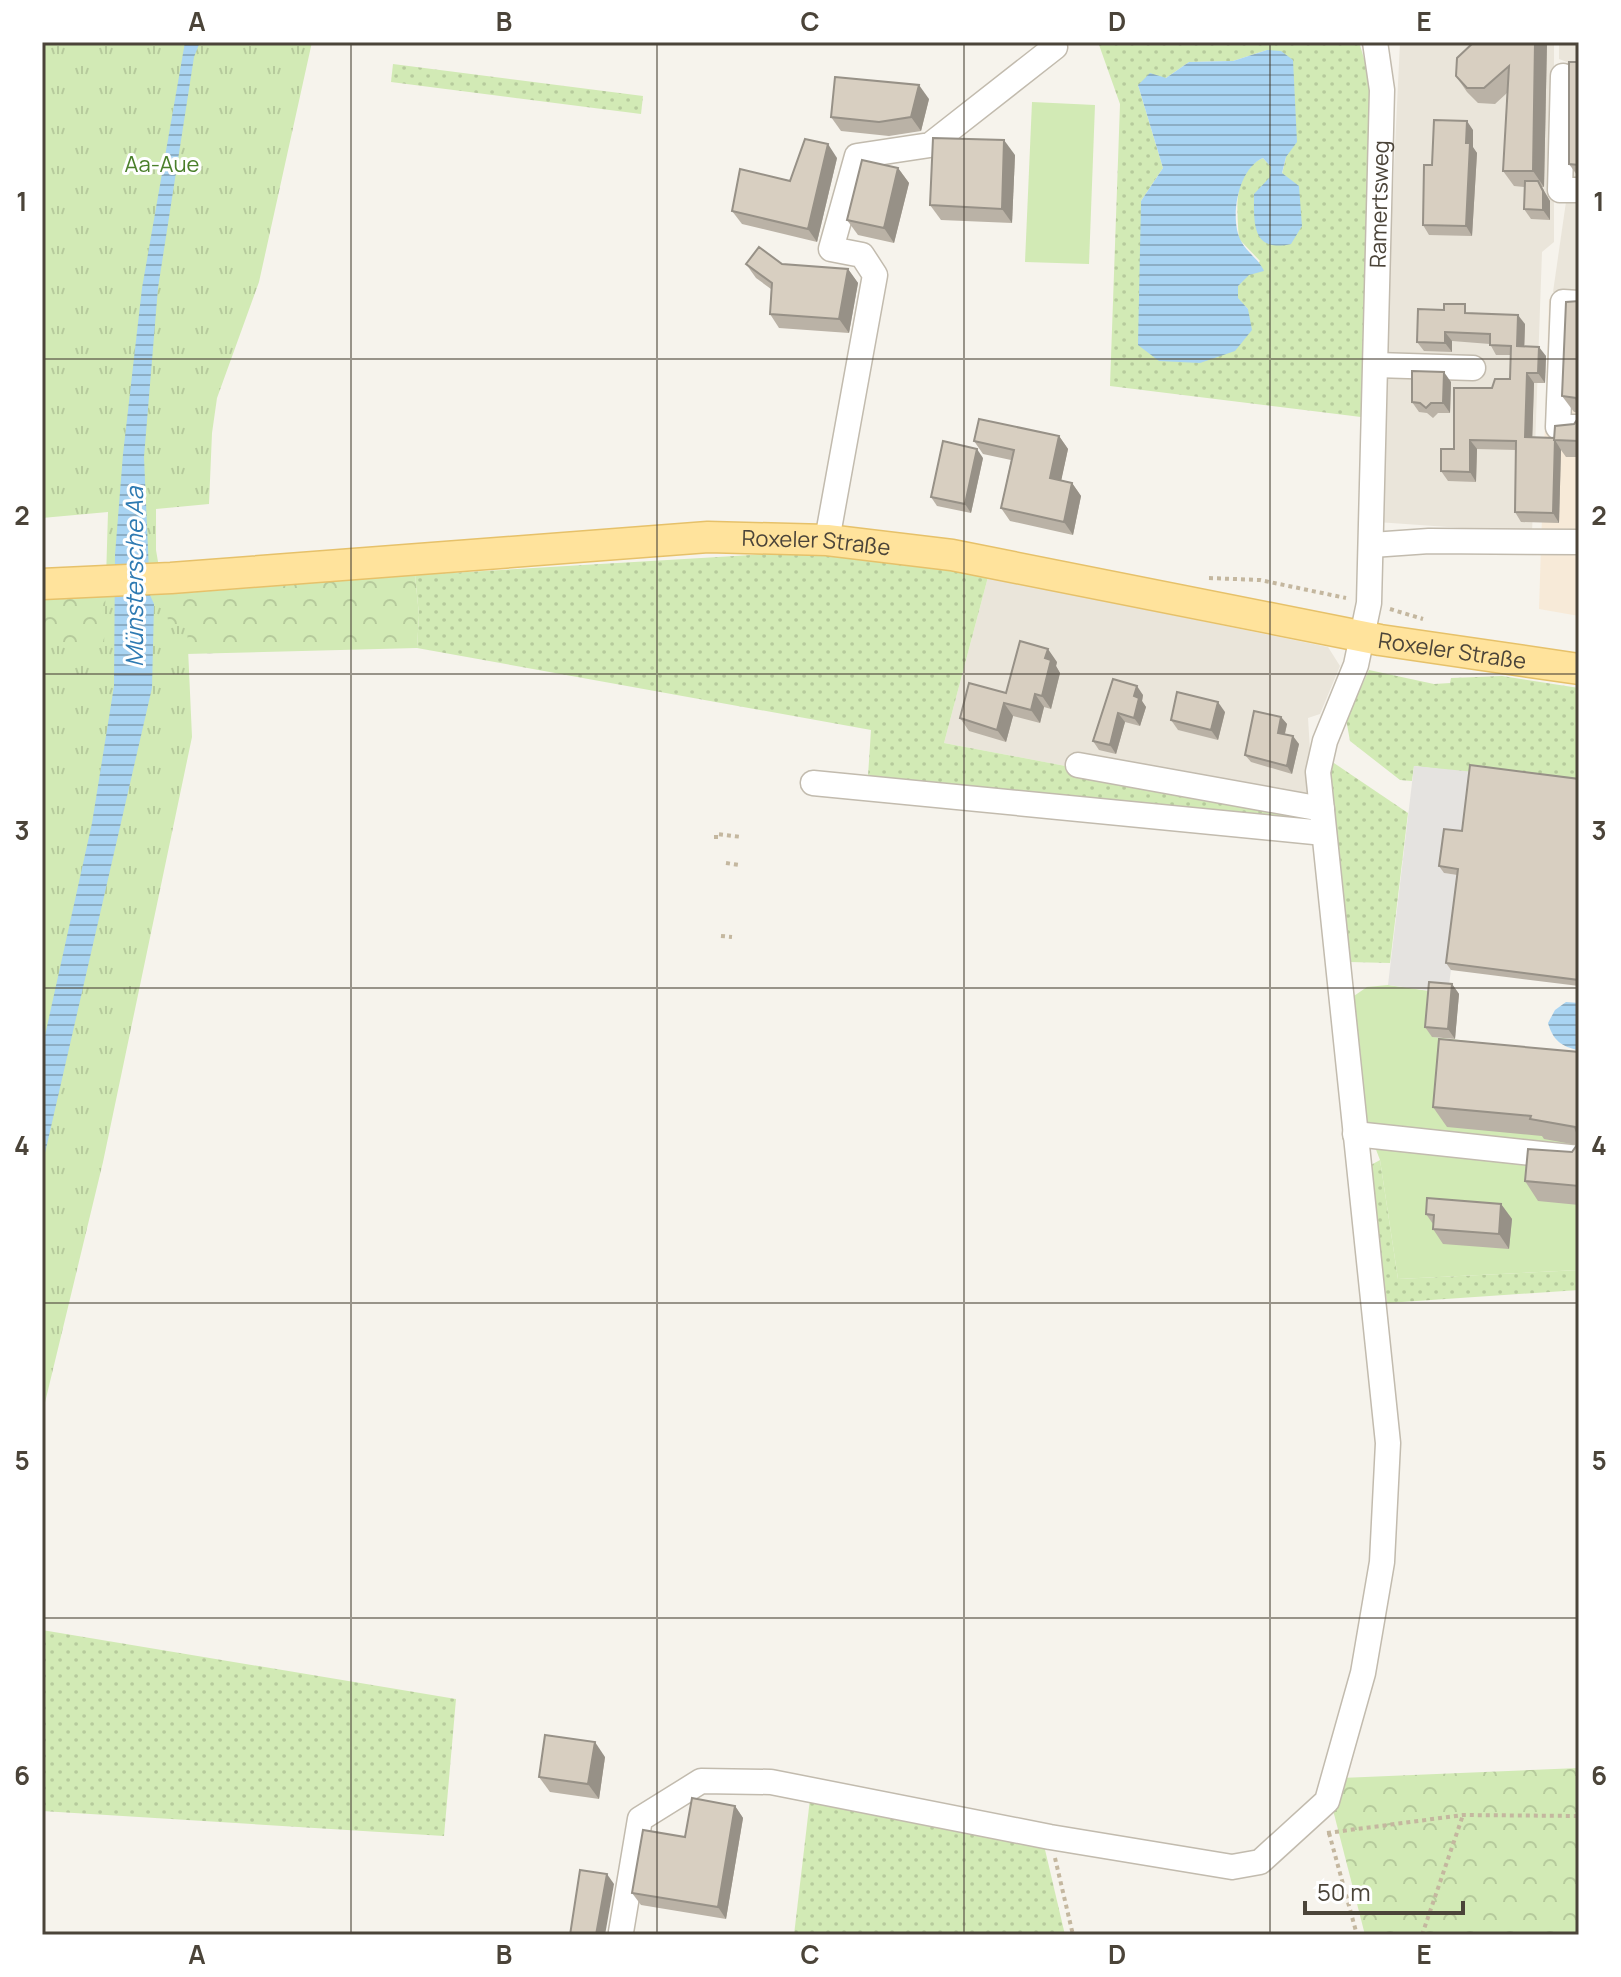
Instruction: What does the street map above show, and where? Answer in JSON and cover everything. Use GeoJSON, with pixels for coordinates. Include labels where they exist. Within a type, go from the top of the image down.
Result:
{"type":"FeatureCollection","features":[{"type":"Feature","properties":{"kind":"main road","name":"Roxeler Straße"},"geometry":{"type":"LineString","coordinates":[[42,584],[171,578],[708,537],[827,540],[952,555],[1362,636],[1579,669]]}},
{"type":"Feature","properties":{"kind":"street","name":"Ramertsweg"},"geometry":{"type":"LineString","coordinates":[[621,1932],[640,1819],[701,1781],[771,1782],[1050,1837],[1232,1867],[1260,1862],[1327,1801],[1363,1673],[1382,1562],[1388,1443],[1318,772],[1325,741],[1356,665],[1369,603],[1382,90],[1375,42]]}},
{"type":"Feature","properties":{"kind":"street"},"geometry":{"type":"LineString","coordinates":[[827,540],[875,275],[862,255],[831,249],[857,156],[930,145],[1055,47]]}},
{"type":"Feature","properties":{"kind":"street"},"geometry":{"type":"LineString","coordinates":[[1563,76],[1560,190],[1579,190]]}},
{"type":"Feature","properties":{"kind":"street"},"geometry":{"type":"LineString","coordinates":[[1579,303],[1563,302],[1558,427],[1579,427]]}},
{"type":"Feature","properties":{"kind":"street"},"geometry":{"type":"LineString","coordinates":[[1376,365],[1473,368]]}},
{"type":"Feature","properties":{"kind":"street"},"geometry":{"type":"LineString","coordinates":[[1372,545],[1429,541],[1579,542]]}},
{"type":"Feature","properties":{"kind":"street"},"geometry":{"type":"LineString","coordinates":[[1078,765],[1323,821]]}},
{"type":"Feature","properties":{"kind":"street"},"geometry":{"type":"LineString","coordinates":[[813,783],[1323,821]]}},
{"type":"Feature","properties":{"kind":"street"},"geometry":{"type":"LineString","coordinates":[[1355,1134],[1579,1158]]}},
{"type":"Feature","properties":{"kind":"path"},"geometry":{"type":"LineString","coordinates":[[716,839],[716,834],[742,837]]}},
{"type":"Feature","properties":{"kind":"path"},"geometry":{"type":"LineString","coordinates":[[726,863],[739,865]]}},
{"type":"Feature","properties":{"kind":"path"},"geometry":{"type":"LineString","coordinates":[[721,936],[732,937]]}},
{"type":"Feature","properties":{"kind":"path"},"geometry":{"type":"LineString","coordinates":[[1422,1935],[1463,1815]]}},
{"type":"Feature","properties":{"kind":"path"},"geometry":{"type":"LineString","coordinates":[[1357,1935],[1328,1832],[1463,1815],[1579,1816]]}},
{"type":"Feature","properties":{"kind":"path"},"geometry":{"type":"LineString","coordinates":[[1050,1837],[1073,1935]]}},
{"type":"Feature","properties":{"kind":"shaded area"},"geometry":{"type":"Polygon","coordinates":[[[1400,42],[1554,42],[1554,242],[1542,252],[1532,533],[1377,522],[1400,42]]]}},
{"type":"Feature","properties":{"kind":"shaded area"},"geometry":{"type":"Polygon","coordinates":[[[1559,42],[1579,42],[1579,293],[1553,292],[1569,181],[1567,62],[1559,59],[1559,42]]]}},
{"type":"Feature","properties":{"kind":"shaded area"},"geometry":{"type":"Polygon","coordinates":[[[1549,299],[1579,299],[1579,616],[1539,609],[1549,299]]]}},
{"type":"Feature","properties":{"kind":"shaded area"},"geometry":{"type":"Polygon","coordinates":[[[988,577],[1328,647],[1340,666],[1320,714],[1308,718],[1314,813],[944,743],[988,577]]]}},
{"type":"Feature","properties":{"kind":"shaded area"},"geometry":{"type":"Polygon","coordinates":[[[1414,766],[1475,772],[1467,838],[1444,873],[1463,876],[1448,993],[1388,985],[1414,766]]]}},
{"type":"Feature","properties":{"kind":"green space","name":"Aa-Aue"},"geometry":{"type":"Polygon","coordinates":[[[42,42],[312,42],[259,282],[217,398],[209,504],[156,509],[156,550],[169,626],[187,626],[192,737],[103,1162],[42,1415],[42,645],[104,646],[108,512],[42,518],[42,42]]]}},
{"type":"Feature","properties":{"kind":"green space"},"geometry":{"type":"Polygon","coordinates":[[[1098,42],[1359,42],[1376,98],[1361,417],[1110,386],[1120,104],[1098,42]],[[1267,50],[1233,61],[1189,62],[1166,78],[1138,85],[1163,168],[1141,201],[1159,361],[1248,309],[1238,299],[1238,286],[1260,261],[1239,239],[1241,181],[1253,164],[1263,158],[1271,167],[1271,177],[1282,174],[1286,157],[1267,50]]]}},
{"type":"Feature","properties":{"kind":"green space"},"geometry":{"type":"Polygon","coordinates":[[[393,64],[643,96],[641,114],[391,82],[393,64]]]}},
{"type":"Feature","properties":{"kind":"green space"},"geometry":{"type":"Polygon","coordinates":[[[1032,102],[1095,105],[1089,264],[1025,262],[1032,102]]]}},
{"type":"Feature","properties":{"kind":"green space"},"geometry":{"type":"Polygon","coordinates":[[[838,550],[988,577],[944,743],[1314,813],[1314,824],[868,776],[871,730],[417,648],[419,615],[415,575],[838,550]]]}},
{"type":"Feature","properties":{"kind":"green space"},"geometry":{"type":"Polygon","coordinates":[[[415,575],[419,615],[417,648],[186,654],[42,650],[42,596],[171,594],[415,575]]]}},
{"type":"Feature","properties":{"kind":"green space"},"geometry":{"type":"Polygon","coordinates":[[[1369,670],[1434,684],[1450,683],[1451,678],[1502,676],[1579,688],[1579,786],[1414,766],[1412,781],[1400,780],[1350,741],[1346,719],[1369,670]]]}},
{"type":"Feature","properties":{"kind":"green space"},"geometry":{"type":"Polygon","coordinates":[[[1328,759],[1408,813],[1390,963],[1349,962],[1328,759]]]}},
{"type":"Feature","properties":{"kind":"green space"},"geometry":{"type":"Polygon","coordinates":[[[1388,985],[1436,992],[1433,1037],[1579,1054],[1579,1270],[1398,1279],[1380,1160],[1365,1121],[1351,998],[1367,987],[1388,985]]]}},
{"type":"Feature","properties":{"kind":"green space"},"geometry":{"type":"Polygon","coordinates":[[[1380,1160],[1398,1279],[1579,1270],[1579,1290],[1387,1303],[1369,1166],[1380,1160]]]}},
{"type":"Feature","properties":{"kind":"green space"},"geometry":{"type":"Polygon","coordinates":[[[42,1630],[456,1699],[444,1836],[42,1811],[42,1630]]]}},
{"type":"Feature","properties":{"kind":"green space"},"geometry":{"type":"Polygon","coordinates":[[[1579,1768],[1579,1935],[1365,1935],[1333,1810],[1341,1778],[1579,1768]]]}},
{"type":"Feature","properties":{"kind":"green space"},"geometry":{"type":"Polygon","coordinates":[[[810,1799],[1043,1841],[1065,1935],[794,1935],[810,1799]]]}},
{"type":"Feature","properties":{"kind":"water","name":"Münstersche Aa"},"geometry":{"type":"Polygon","coordinates":[[[185,42],[200,42],[194,57],[158,288],[144,457],[150,595],[154,604],[152,688],[42,1166],[42,1049],[92,823],[114,686],[115,555],[123,454],[142,288],[185,42]]]}},
{"type":"Feature","properties":{"kind":"water"},"geometry":{"type":"Polygon","coordinates":[[[1267,50],[1281,51],[1293,60],[1297,142],[1286,157],[1282,173],[1299,186],[1302,226],[1291,244],[1278,246],[1262,240],[1255,224],[1254,194],[1270,177],[1271,167],[1263,158],[1254,164],[1242,183],[1236,208],[1237,232],[1241,241],[1264,271],[1249,275],[1238,286],[1238,298],[1248,309],[1252,330],[1235,351],[1200,363],[1159,361],[1138,345],[1141,201],[1163,168],[1138,85],[1150,73],[1166,78],[1189,62],[1233,61],[1267,50]]]}},
{"type":"Feature","properties":{"kind":"water"},"geometry":{"type":"Polygon","coordinates":[[[1566,1002],[1579,1003],[1579,1050],[1559,1042],[1548,1023],[1555,1010],[1566,1002]]]}},
{"type":"Feature","properties":{"kind":"building"},"geometry":{"type":"Polygon","coordinates":[[[1474,42],[1535,42],[1533,171],[1503,171],[1509,66],[1484,88],[1467,88],[1456,76],[1457,58],[1474,42]]]}},
{"type":"Feature","properties":{"kind":"building"},"geometry":{"type":"Polygon","coordinates":[[[1569,62],[1579,62],[1579,165],[1569,164],[1569,62]]]}},
{"type":"Feature","properties":{"kind":"building"},"geometry":{"type":"Polygon","coordinates":[[[835,77],[919,85],[911,117],[879,122],[831,117],[835,77]]]}},
{"type":"Feature","properties":{"kind":"building"},"geometry":{"type":"Polygon","coordinates":[[[1434,120],[1467,121],[1466,143],[1470,143],[1466,226],[1423,225],[1424,165],[1432,165],[1434,120]]]}},
{"type":"Feature","properties":{"kind":"building"},"geometry":{"type":"Polygon","coordinates":[[[933,138],[1004,140],[1002,209],[930,205],[933,138]]]}},
{"type":"Feature","properties":{"kind":"building"},"geometry":{"type":"Polygon","coordinates":[[[805,139],[828,144],[808,229],[732,211],[740,169],[790,181],[805,139]]]}},
{"type":"Feature","properties":{"kind":"building"},"geometry":{"type":"Polygon","coordinates":[[[862,160],[898,168],[884,228],[847,220],[862,160]]]}},
{"type":"Feature","properties":{"kind":"building"},"geometry":{"type":"Polygon","coordinates":[[[1525,181],[1538,181],[1543,191],[1543,210],[1524,209],[1525,181]]]}},
{"type":"Feature","properties":{"kind":"building"},"geometry":{"type":"Polygon","coordinates":[[[759,247],[782,264],[848,269],[839,319],[770,314],[772,283],[746,264],[759,247]]]}},
{"type":"Feature","properties":{"kind":"building"},"geometry":{"type":"Polygon","coordinates":[[[1579,301],[1579,405],[1576,398],[1562,396],[1566,302],[1579,301]]]}},
{"type":"Feature","properties":{"kind":"building"},"geometry":{"type":"Polygon","coordinates":[[[1444,304],[1465,304],[1465,313],[1518,315],[1517,346],[1539,347],[1538,373],[1527,373],[1525,437],[1555,438],[1553,513],[1515,512],[1516,441],[1470,440],[1470,472],[1441,471],[1441,449],[1454,449],[1454,388],[1492,388],[1495,379],[1510,379],[1511,346],[1490,345],[1490,334],[1445,332],[1445,343],[1417,342],[1418,309],[1444,310],[1444,304]]]}},
{"type":"Feature","properties":{"kind":"building"},"geometry":{"type":"Polygon","coordinates":[[[1412,371],[1444,372],[1443,403],[1431,403],[1426,408],[1412,402],[1412,371]]]}},
{"type":"Feature","properties":{"kind":"building"},"geometry":{"type":"Polygon","coordinates":[[[1579,417],[1579,441],[1554,440],[1555,426],[1574,424],[1579,417]]]}},
{"type":"Feature","properties":{"kind":"building"},"geometry":{"type":"Polygon","coordinates":[[[979,419],[1059,436],[1050,478],[1072,483],[1064,522],[1001,508],[1014,450],[974,441],[979,419]]]}},
{"type":"Feature","properties":{"kind":"building"},"geometry":{"type":"Polygon","coordinates":[[[943,441],[977,449],[965,504],[931,497],[943,441]]]}},
{"type":"Feature","properties":{"kind":"building"},"geometry":{"type":"Polygon","coordinates":[[[1020,641],[1048,649],[1045,658],[1051,660],[1042,696],[1035,694],[1031,710],[1004,703],[997,730],[960,718],[969,683],[1006,693],[1020,641]]]}},
{"type":"Feature","properties":{"kind":"building"},"geometry":{"type":"Polygon","coordinates":[[[1113,679],[1137,686],[1134,696],[1139,698],[1134,718],[1118,713],[1110,745],[1093,741],[1113,679]]]}},
{"type":"Feature","properties":{"kind":"building"},"geometry":{"type":"Polygon","coordinates":[[[1177,692],[1218,702],[1211,730],[1171,720],[1177,692]]]}},
{"type":"Feature","properties":{"kind":"building"},"geometry":{"type":"Polygon","coordinates":[[[1254,711],[1281,717],[1278,733],[1293,736],[1287,766],[1245,755],[1254,711]]]}},
{"type":"Feature","properties":{"kind":"building"},"geometry":{"type":"Polygon","coordinates":[[[1470,765],[1579,779],[1579,980],[1446,963],[1458,869],[1439,866],[1444,829],[1462,831],[1470,765]]]}},
{"type":"Feature","properties":{"kind":"building"},"geometry":{"type":"Polygon","coordinates":[[[1429,982],[1452,984],[1448,1029],[1425,1027],[1429,982]]]}},
{"type":"Feature","properties":{"kind":"building"},"geometry":{"type":"Polygon","coordinates":[[[1439,1039],[1579,1052],[1579,1138],[1575,1127],[1530,1119],[1531,1116],[1433,1107],[1439,1039]]]}},
{"type":"Feature","properties":{"kind":"building"},"geometry":{"type":"Polygon","coordinates":[[[1579,1142],[1579,1186],[1525,1181],[1528,1149],[1572,1152],[1579,1142]]]}},
{"type":"Feature","properties":{"kind":"building"},"geometry":{"type":"Polygon","coordinates":[[[1427,1198],[1501,1204],[1499,1234],[1433,1229],[1434,1215],[1426,1214],[1427,1198]]]}},
{"type":"Feature","properties":{"kind":"building"},"geometry":{"type":"Polygon","coordinates":[[[545,1735],[595,1742],[588,1784],[539,1777],[545,1735]]]}},
{"type":"Feature","properties":{"kind":"building"},"geometry":{"type":"Polygon","coordinates":[[[692,1798],[735,1806],[718,1907],[632,1893],[643,1830],[685,1837],[692,1798]]]}},
{"type":"Feature","properties":{"kind":"building"},"geometry":{"type":"Polygon","coordinates":[[[580,1870],[607,1874],[596,1935],[570,1935],[580,1870]]]}}]}
